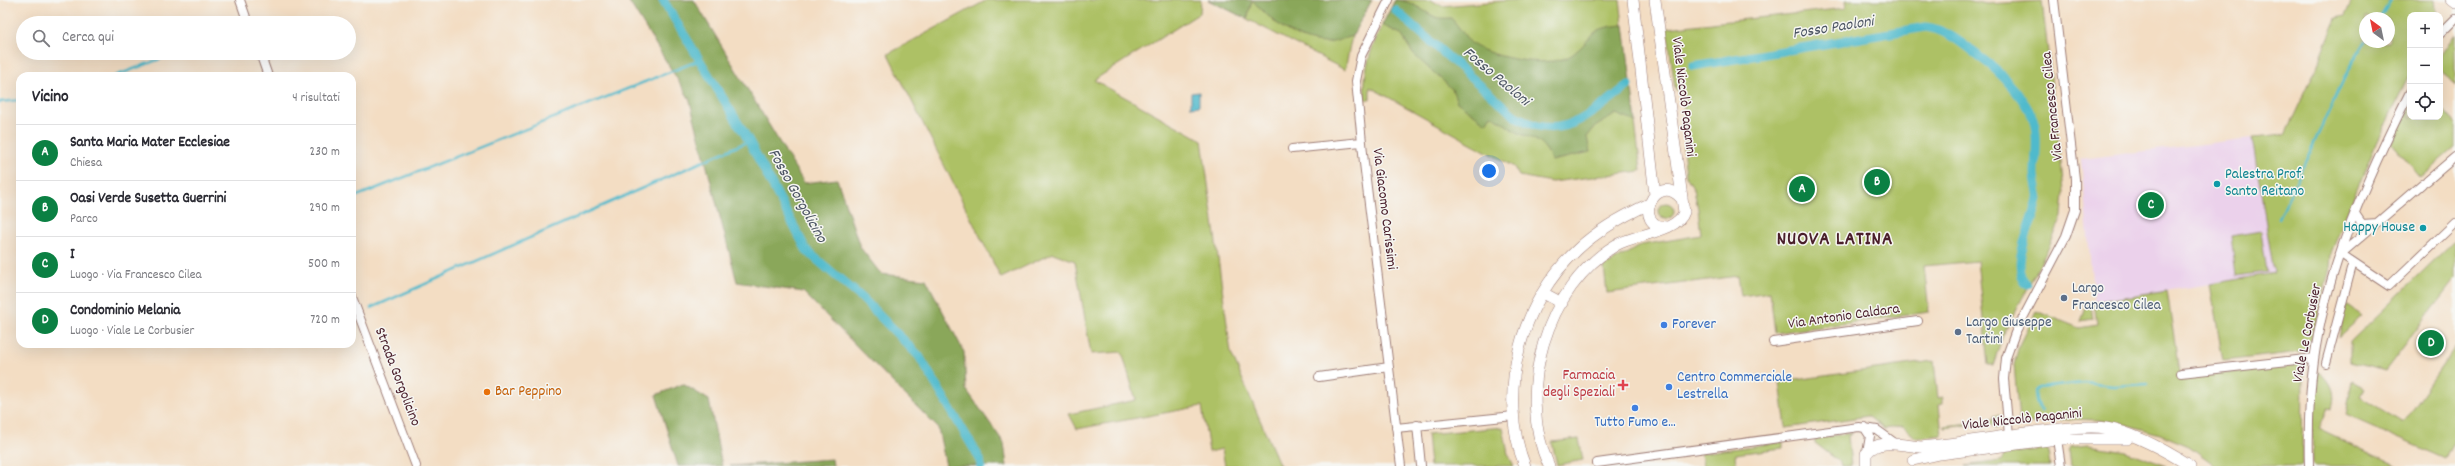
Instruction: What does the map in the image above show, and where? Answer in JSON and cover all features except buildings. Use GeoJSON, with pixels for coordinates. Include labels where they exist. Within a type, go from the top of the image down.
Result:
{"type":"FeatureCollection","features":[{"type":"Feature","properties":{"kind":"street"},"geometry":{"type":"LineString","coordinates":[[240,0],[246,16]]}},
{"type":"Feature","properties":{"kind":"street","name":"Via Giacomo Carissimi"},"geometry":{"type":"LineString","coordinates":[[1389,0],[1364,48],[1357,69],[1356,81],[1401,466]]}},
{"type":"Feature","properties":{"kind":"street"},"geometry":{"type":"LineString","coordinates":[[1633,0],[1652,199],[1649,216],[1654,222],[1661,226],[1669,227]]}},
{"type":"Feature","properties":{"kind":"street","name":"Viale Niccolò Paganini"},"geometry":{"type":"LineString","coordinates":[[1549,466],[1538,429],[1536,387],[1543,345],[1562,303],[1586,269],[1612,248],[1635,236],[1669,227],[1677,223],[1683,216],[1684,207],[1681,198],[1655,0]]}},
{"type":"Feature","properties":{"kind":"street","name":"Via Francesco Cilea"},"geometry":{"type":"LineString","coordinates":[[2009,435],[2004,368],[2010,345],[2034,295],[2066,236],[2075,210],[2075,179],[2054,0]]}},
{"type":"Feature","properties":{"kind":"street"},"geometry":{"type":"LineString","coordinates":[[2451,0],[2455,3]]}},
{"type":"Feature","properties":{"kind":"street"},"geometry":{"type":"LineString","coordinates":[[2443,31],[2455,19]]}},
{"type":"Feature","properties":{"kind":"street"},"geometry":{"type":"LineString","coordinates":[[262,60],[267,72]]}},
{"type":"Feature","properties":{"kind":"street","name":"Viale Le Corbusier"},"geometry":{"type":"LineString","coordinates":[[2309,466],[2309,413],[2314,358],[2333,279],[2341,254],[2384,145],[2407,98]]}},
{"type":"Feature","properties":{"kind":"street"},"geometry":{"type":"LineString","coordinates":[[1292,149],[1362,142]]}},
{"type":"Feature","properties":{"kind":"street"},"geometry":{"type":"LineString","coordinates":[[2455,157],[2341,254],[2389,286],[2455,223]]}},
{"type":"Feature","properties":{"kind":"street"},"geometry":{"type":"LineString","coordinates":[[1525,466],[1518,442],[1514,416],[1513,388],[1518,348],[1529,320],[1544,293],[1563,265],[1586,242],[1612,223],[1652,199],[1669,191],[1681,198]]}},
{"type":"Feature","properties":{"kind":"street"},"geometry":{"type":"LineString","coordinates":[[2356,216],[2362,224],[2378,223]]}},
{"type":"Feature","properties":{"kind":"street","name":"Viale Le Corbusier"},"geometry":{"type":"LineString","coordinates":[[2326,363],[2353,262]]}},
{"type":"Feature","properties":{"kind":"street"},"geometry":{"type":"LineString","coordinates":[[1544,293],[1562,303]]}},
{"type":"Feature","properties":{"kind":"street","name":"Strada Gorgolicino"},"geometry":{"type":"LineString","coordinates":[[356,308],[416,466]]}},
{"type":"Feature","properties":{"kind":"street","name":"Via Antonio Caldara"},"geometry":{"type":"LineString","coordinates":[[1773,342],[1918,321]]}},
{"type":"Feature","properties":{"kind":"street"},"geometry":{"type":"LineString","coordinates":[[2181,373],[2314,358]]}},
{"type":"Feature","properties":{"kind":"street"},"geometry":{"type":"LineString","coordinates":[[1319,377],[1389,367]]}},
{"type":"Feature","properties":{"kind":"street"},"geometry":{"type":"LineString","coordinates":[[1396,428],[1514,416]]}},
{"type":"Feature","properties":{"kind":"street"},"geometry":{"type":"LineString","coordinates":[[1417,426],[1421,466]]}},
{"type":"Feature","properties":{"kind":"street"},"geometry":{"type":"LineString","coordinates":[[1597,463],[1864,427],[1877,430],[1897,444]]}},
{"type":"Feature","properties":{"kind":"street"},"geometry":{"type":"LineString","coordinates":[[1864,427],[1870,436],[1864,461],[1866,466]]}},
{"type":"Feature","properties":{"kind":"street","name":"Viale Niccolò Paganini"},"geometry":{"type":"LineString","coordinates":[[1867,453],[1879,445],[1897,444],[1908,446],[1928,446],[2009,435],[2090,428],[2107,428],[2168,453],[2190,466]]}},
{"type":"Feature","properties":{"kind":"street","name":"Viale Niccolò Paganini"},"geometry":{"type":"LineString","coordinates":[[1911,463],[1940,454],[2057,439],[2092,437],[2138,440]]}},
{"type":"Feature","properties":{"kind":"street"},"geometry":{"type":"LineString","coordinates":[[2057,439],[2061,466]]}},
{"type":"Feature","properties":{"kind":"street","name":"Viale Niccolò Paganini"},"geometry":{"type":"LineString","coordinates":[[1908,446],[1914,455],[1911,463]]}},
{"type":"Feature","properties":{"kind":"shaded area"},"geometry":{"type":"Polygon","coordinates":[[[2252,138],[2275,274],[2094,302],[2081,159],[2252,138]]]}},
{"type":"Feature","properties":{"kind":"green space"},"geometry":{"type":"Polygon","coordinates":[[[628,0],[694,0],[804,183],[837,179],[860,247],[881,274],[926,279],[964,352],[966,389],[1004,443],[1007,466],[946,466],[938,428],[803,292],[737,282],[689,98],[628,0]]]}},
{"type":"Feature","properties":{"kind":"green space"},"geometry":{"type":"Polygon","coordinates":[[[987,0],[1201,0],[1200,13],[1094,80],[1202,140],[1231,353],[1280,466],[1225,466],[1222,449],[1209,452],[1202,406],[1077,429],[1069,414],[1136,400],[1122,352],[1091,354],[1075,261],[1053,253],[1001,278],[888,54],[987,0]]]}},
{"type":"Feature","properties":{"kind":"green space"},"geometry":{"type":"Polygon","coordinates":[[[1208,0],[1252,0],[1247,19],[1208,0]]]}},
{"type":"Feature","properties":{"kind":"green space"},"geometry":{"type":"Polygon","coordinates":[[[1252,0],[1274,22],[1326,43],[1352,36],[1345,70],[1247,19],[1252,0]]]}},
{"type":"Feature","properties":{"kind":"green space"},"geometry":{"type":"Polygon","coordinates":[[[1252,0],[1372,0],[1352,36],[1325,43],[1304,39],[1285,29],[1276,23],[1252,0]]]}},
{"type":"Feature","properties":{"kind":"green space"},"geometry":{"type":"Polygon","coordinates":[[[1395,0],[1431,0],[1442,6],[1514,0],[1620,0],[1641,171],[1552,182],[1519,176],[1514,167],[1370,87],[1370,100],[1365,99],[1366,72],[1372,48],[1395,0]]]}},
{"type":"Feature","properties":{"kind":"green space"},"geometry":{"type":"Polygon","coordinates":[[[1395,0],[1401,0],[1411,4],[1437,18],[1451,18],[1468,40],[1481,49],[1507,58],[1538,62],[1564,59],[1573,54],[1598,30],[1612,26],[1624,25],[1636,122],[1616,114],[1595,127],[1587,137],[1590,152],[1552,161],[1545,148],[1537,141],[1515,131],[1491,115],[1486,123],[1457,102],[1452,89],[1413,54],[1401,34],[1382,25],[1395,0]]]}},
{"type":"Feature","properties":{"kind":"green space"},"geometry":{"type":"Polygon","coordinates":[[[1845,0],[1966,0],[1987,4],[2042,1],[2064,192],[2062,216],[2051,243],[2003,335],[1993,365],[1988,365],[1977,261],[1924,266],[1929,312],[1775,333],[1770,292],[1741,296],[1738,276],[1607,293],[1604,267],[1641,245],[1701,235],[1694,189],[1686,176],[1683,147],[1688,140],[1682,93],[1675,89],[1667,28],[1846,8],[1845,0]]]}},
{"type":"Feature","properties":{"kind":"green space"},"geometry":{"type":"Polygon","coordinates":[[[2352,0],[2435,0],[2437,12],[2407,12],[2407,81],[2376,143],[2331,253],[2330,269],[2308,351],[2223,361],[2210,284],[2274,273],[2252,138],[2285,135],[2313,75],[2336,18],[2345,16],[2352,0]]]}},
{"type":"Feature","properties":{"kind":"green space"},"geometry":{"type":"Polygon","coordinates":[[[2455,34],[2455,86],[2443,72],[2443,52],[2455,34]]]}},
{"type":"Feature","properties":{"kind":"green space"},"geometry":{"type":"Polygon","coordinates":[[[2443,110],[2455,124],[2455,148],[2421,177],[2392,143],[2407,112],[2407,120],[2443,120],[2443,110]]]}},
{"type":"Feature","properties":{"kind":"green space"},"geometry":{"type":"Polygon","coordinates":[[[1666,203],[1673,208],[1674,211],[1669,218],[1666,219],[1659,214],[1658,211],[1663,204],[1666,203]]]}},
{"type":"Feature","properties":{"kind":"green space"},"geometry":{"type":"Polygon","coordinates":[[[2261,231],[2267,272],[2236,276],[2231,236],[2261,231]]]}},
{"type":"Feature","properties":{"kind":"green space"},"geometry":{"type":"Polygon","coordinates":[[[2455,240],[2455,279],[2385,371],[2350,362],[2350,342],[2455,240]]]}},
{"type":"Feature","properties":{"kind":"green space"},"geometry":{"type":"Polygon","coordinates":[[[2167,290],[2180,379],[2300,364],[2303,366],[2302,466],[2216,466],[2189,446],[2160,434],[2124,424],[2097,420],[2070,419],[2024,424],[2019,421],[2014,365],[2018,349],[2037,311],[2079,328],[2097,325],[2094,302],[2167,290]]]}},
{"type":"Feature","properties":{"kind":"green space"},"geometry":{"type":"Polygon","coordinates":[[[2346,304],[2362,316],[2339,337],[2346,304]]]}},
{"type":"Feature","properties":{"kind":"green space"},"geometry":{"type":"Polygon","coordinates":[[[2087,305],[2091,305],[2093,319],[2081,321],[2087,305]]]}},
{"type":"Feature","properties":{"kind":"green space"},"geometry":{"type":"Polygon","coordinates":[[[2455,347],[2455,439],[2445,459],[2346,415],[2352,381],[2365,388],[2360,396],[2403,423],[2455,347]]]}},
{"type":"Feature","properties":{"kind":"green space"},"geometry":{"type":"Polygon","coordinates":[[[1934,361],[1938,398],[1943,397],[1943,404],[1939,405],[1942,435],[1916,438],[1903,426],[1884,429],[1868,416],[1786,428],[1780,382],[1934,361]]]}},
{"type":"Feature","properties":{"kind":"green space"},"geometry":{"type":"Polygon","coordinates":[[[2318,370],[2332,387],[2334,397],[2332,409],[2328,408],[2319,429],[2397,466],[2313,466],[2312,425],[2318,370]]]}},
{"type":"Feature","properties":{"kind":"green space"},"geometry":{"type":"Polygon","coordinates":[[[683,384],[709,400],[722,466],[678,466],[656,395],[683,384]]]}},
{"type":"Feature","properties":{"kind":"green space"},"geometry":{"type":"Polygon","coordinates":[[[1999,415],[2000,425],[1996,428],[1990,422],[1945,428],[1945,426],[1994,420],[1994,416],[1999,415]]]}},
{"type":"Feature","properties":{"kind":"green space"},"geometry":{"type":"Polygon","coordinates":[[[1503,427],[1508,454],[1514,466],[1430,466],[1427,434],[1503,427]]]}},
{"type":"Feature","properties":{"kind":"green space"},"geometry":{"type":"Polygon","coordinates":[[[1853,433],[1848,436],[1851,466],[1841,466],[1840,462],[1815,443],[1815,438],[1853,433]]]}},
{"type":"Feature","properties":{"kind":"green space"},"geometry":{"type":"Polygon","coordinates":[[[1579,439],[1583,460],[1557,465],[1552,442],[1579,439]]]}},
{"type":"Feature","properties":{"kind":"green space"},"geometry":{"type":"Polygon","coordinates":[[[1783,442],[1783,448],[1735,454],[1736,466],[1703,466],[1701,453],[1783,442]]]}},
{"type":"Feature","properties":{"kind":"green space"},"geometry":{"type":"Polygon","coordinates":[[[2088,445],[2125,451],[2167,466],[2070,466],[2068,451],[2070,447],[2088,445]]]}},
{"type":"Feature","properties":{"kind":"green space"},"geometry":{"type":"Polygon","coordinates":[[[2045,449],[2048,453],[2050,466],[1965,466],[2001,461],[2005,454],[2045,449]]]}},
{"type":"Feature","properties":{"kind":"green space"},"geometry":{"type":"Polygon","coordinates":[[[832,459],[833,466],[730,466],[832,459]]]}},
{"type":"Feature","properties":{"kind":"water"},"geometry":{"type":"Polygon","coordinates":[[[1199,92],[1199,106],[1191,107],[1191,93],[1199,92]]]}},
{"type":"Feature","properties":{"kind":"waterway","name":"Fosso Gorgolicino"},"geometry":{"type":"LineString","coordinates":[[663,0],[749,141],[807,251],[862,298],[919,356],[980,459],[981,466]]}},
{"type":"Feature","properties":{"kind":"waterway"},"geometry":{"type":"LineString","coordinates":[[2384,12],[2391,0]]}},
{"type":"Feature","properties":{"kind":"waterway","name":"Fosso Paoloni"},"geometry":{"type":"LineString","coordinates":[[1395,10],[1515,116],[1538,126],[1551,128],[1575,122],[1598,109],[1629,85]]}},
{"type":"Feature","properties":{"kind":"waterway","name":"Fosso Paoloni"},"geometry":{"type":"LineString","coordinates":[[1693,66],[1926,27],[1941,31],[1962,43],[1997,71],[2013,88],[2027,108],[2035,126],[2035,174],[2038,198],[2021,254],[2020,265],[2022,276],[2027,285]]}},
{"type":"Feature","properties":{"kind":"waterway"},"geometry":{"type":"LineString","coordinates":[[2279,218],[2350,66],[2361,48]]}},
{"type":"Feature","properties":{"kind":"waterway"},"geometry":{"type":"LineString","coordinates":[[126,72],[157,60]]}},
{"type":"Feature","properties":{"kind":"waterway"},"geometry":{"type":"LineString","coordinates":[[356,196],[700,60]]}},
{"type":"Feature","properties":{"kind":"waterway"},"geometry":{"type":"LineString","coordinates":[[0,102],[16,100]]}},
{"type":"Feature","properties":{"kind":"waterway"},"geometry":{"type":"LineString","coordinates":[[371,308],[749,141]]}},
{"type":"Feature","properties":{"kind":"waterway"},"geometry":{"type":"LineString","coordinates":[[2042,411],[2036,401],[2035,391],[2038,388],[2084,383],[2114,386],[2147,384]]}},
{"type":"Feature","properties":{"kind":"place","name":"Oasi Verde Susetta Guerrini"},"geometry":{"type":"Point","coordinates":[1877,182]}},
{"type":"Feature","properties":{"kind":"place","name":"Palestra Prof. Santo Reitano"},"geometry":{"type":"Point","coordinates":[2217,184]}},
{"type":"Feature","properties":{"kind":"place","name":"Santa Maria Mater Ecclesiae"},"geometry":{"type":"Point","coordinates":[1802,189]}},
{"type":"Feature","properties":{"kind":"place","name":"I"},"geometry":{"type":"Point","coordinates":[2151,205]}},
{"type":"Feature","properties":{"kind":"place","name":"Happy House"},"geometry":{"type":"Point","coordinates":[2423,228]}},
{"type":"Feature","properties":{"kind":"place","name":"Largo Francesco Cilea"},"geometry":{"type":"Point","coordinates":[2064,298]}},
{"type":"Feature","properties":{"kind":"place","name":"Forever"},"geometry":{"type":"Point","coordinates":[1664,325]}},
{"type":"Feature","properties":{"kind":"place","name":"Largo Giuseppe Tartini"},"geometry":{"type":"Point","coordinates":[1958,332]}},
{"type":"Feature","properties":{"kind":"place","name":"Condominio Melania"},"geometry":{"type":"Point","coordinates":[2431,343]}},
{"type":"Feature","properties":{"kind":"place","name":"Farmacia degli Speziali"},"geometry":{"type":"Point","coordinates":[1623,385]}},
{"type":"Feature","properties":{"kind":"place","name":"Centro Commerciale Lestrella"},"geometry":{"type":"Point","coordinates":[1669,387]}},
{"type":"Feature","properties":{"kind":"place","name":"Bar Peppino"},"geometry":{"type":"Point","coordinates":[487,392]}},
{"type":"Feature","properties":{"kind":"place","name":"Tutto Fumo e..."},"geometry":{"type":"Point","coordinates":[1635,408]}},
{"type":"Feature","properties":{"kind":"district","name":"NUOVA LATINA"},"geometry":{"type":"Point","coordinates":[1835,240]}}]}
